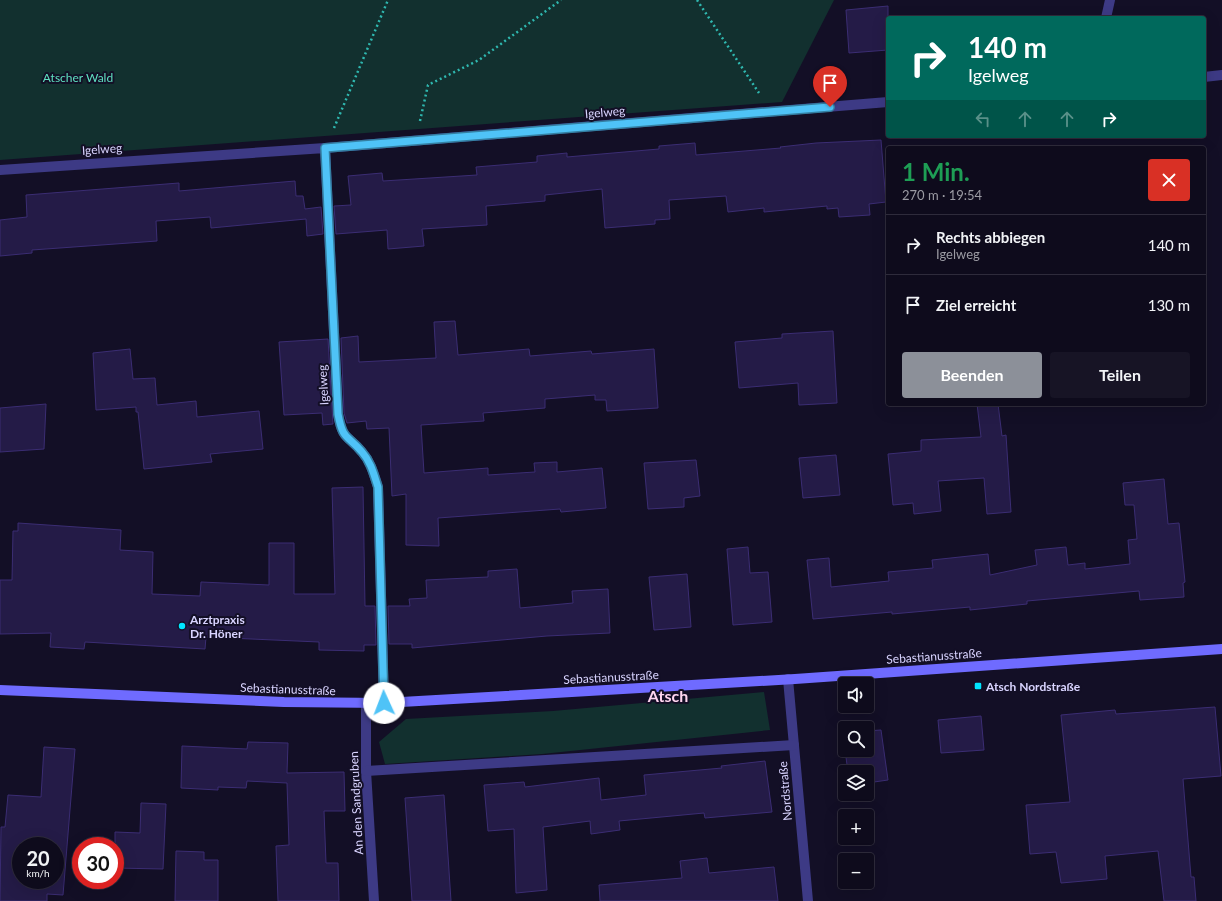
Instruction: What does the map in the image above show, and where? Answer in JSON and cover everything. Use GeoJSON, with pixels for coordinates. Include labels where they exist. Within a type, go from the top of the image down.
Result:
{"type":"FeatureCollection","features":[{"type":"Feature","properties":{"kind":"main road","name":"Sebastianusstraße"},"geometry":{"type":"LineString","coordinates":[[0,690],[366,704],[788,679],[1222,649]]}},
{"type":"Feature","properties":{"kind":"street"},"geometry":{"type":"LineString","coordinates":[[1106,16],[1110,0]]}},
{"type":"Feature","properties":{"kind":"street"},"geometry":{"type":"LineString","coordinates":[[1206,77],[1222,75]]}},
{"type":"Feature","properties":{"kind":"street","name":"Igelweg"},"geometry":{"type":"LineString","coordinates":[[0,170],[325,148],[886,102]]}},
{"type":"Feature","properties":{"kind":"street","name":"Igelweg"},"geometry":{"type":"LineString","coordinates":[[325,148],[338,414],[341,431],[362,452],[372,468],[378,487],[384,703]]}},
{"type":"Feature","properties":{"kind":"street","name":"Nordstraße"},"geometry":{"type":"LineString","coordinates":[[788,679],[808,901]]}},
{"type":"Feature","properties":{"kind":"street","name":"An den Sandgruben"},"geometry":{"type":"LineString","coordinates":[[366,704],[366,771],[374,901]]}},
{"type":"Feature","properties":{"kind":"street"},"geometry":{"type":"LineString","coordinates":[[366,771],[794,745]]}},
{"type":"Feature","properties":{"kind":"path"},"geometry":{"type":"LineString","coordinates":[[325,148],[388,0]]}},
{"type":"Feature","properties":{"kind":"path"},"geometry":{"type":"LineString","coordinates":[[416,141],[428,85],[479,60],[561,0]]}},
{"type":"Feature","properties":{"kind":"path"},"geometry":{"type":"LineString","coordinates":[[697,0],[772,112]]}},
{"type":"Feature","properties":{"kind":"green space","name":"Atscher Wald"},"geometry":{"type":"Polygon","coordinates":[[[0,0],[834,0],[782,102],[0,160],[0,0]]]}},
{"type":"Feature","properties":{"kind":"green space"},"geometry":{"type":"Polygon","coordinates":[[[764,692],[770,730],[542,754],[385,764],[379,742],[406,719],[553,711],[764,692]]]}},
{"type":"Feature","properties":{"kind":"building"},"geometry":{"type":"Polygon","coordinates":[[[888,6],[888,16],[886,16],[886,50],[849,53],[846,10],[888,6]]]}},
{"type":"Feature","properties":{"kind":"building"},"geometry":{"type":"Polygon","coordinates":[[[881,140],[886,202],[869,204],[870,215],[839,217],[838,208],[827,209],[827,206],[764,212],[764,208],[728,212],[726,196],[669,200],[670,219],[655,220],[655,224],[605,228],[602,189],[545,195],[545,201],[486,206],[487,225],[422,229],[424,246],[388,249],[387,230],[336,234],[334,206],[351,205],[348,176],[382,173],[383,181],[477,175],[476,167],[537,162],[537,156],[567,153],[567,157],[659,149],[659,146],[695,143],[696,155],[781,148],[780,147],[816,143],[881,140]]]}},
{"type":"Feature","properties":{"kind":"building"},"geometry":{"type":"Polygon","coordinates":[[[295,181],[296,196],[303,196],[305,209],[321,207],[323,234],[307,236],[306,219],[211,228],[210,217],[156,221],[157,241],[32,250],[32,253],[0,256],[0,220],[27,217],[26,195],[179,183],[179,191],[295,181]]]}},
{"type":"Feature","properties":{"kind":"building"},"geometry":{"type":"Polygon","coordinates":[[[455,321],[458,355],[529,349],[530,356],[591,351],[592,354],[654,349],[658,408],[607,411],[606,400],[595,400],[595,395],[545,399],[545,408],[483,413],[484,421],[421,425],[424,473],[488,468],[488,475],[535,472],[534,463],[557,462],[557,472],[602,468],[606,508],[561,512],[560,509],[438,518],[439,546],[406,545],[406,494],[392,496],[389,428],[367,429],[366,421],[347,423],[344,413],[341,338],[358,336],[359,362],[436,358],[434,322],[455,321]]]}},
{"type":"Feature","properties":{"kind":"building"},"geometry":{"type":"Polygon","coordinates":[[[833,331],[837,403],[799,405],[798,383],[739,388],[735,342],[782,338],[782,334],[833,331]]]}},
{"type":"Feature","properties":{"kind":"building"},"geometry":{"type":"Polygon","coordinates":[[[328,339],[333,424],[323,425],[322,413],[284,415],[279,342],[328,339]]]}},
{"type":"Feature","properties":{"kind":"building"},"geometry":{"type":"Polygon","coordinates":[[[130,349],[133,379],[155,378],[157,405],[196,401],[197,417],[259,411],[263,449],[210,454],[212,462],[144,469],[138,412],[136,412],[136,407],[96,410],[93,353],[130,349]]]}},
{"type":"Feature","properties":{"kind":"building"},"geometry":{"type":"Polygon","coordinates":[[[46,404],[44,449],[0,452],[0,408],[46,404]]]}},
{"type":"Feature","properties":{"kind":"building"},"geometry":{"type":"Polygon","coordinates":[[[977,406],[998,406],[1002,436],[1006,435],[1011,512],[987,514],[984,478],[938,481],[941,511],[914,514],[913,503],[893,505],[888,454],[921,451],[921,440],[981,437],[977,406]]]}},
{"type":"Feature","properties":{"kind":"building"},"geometry":{"type":"Polygon","coordinates":[[[836,455],[840,495],[803,498],[799,458],[836,455]]]}},
{"type":"Feature","properties":{"kind":"building"},"geometry":{"type":"Polygon","coordinates":[[[696,460],[700,496],[684,498],[684,507],[648,509],[644,463],[696,460]]]}},
{"type":"Feature","properties":{"kind":"building"},"geometry":{"type":"Polygon","coordinates":[[[1164,479],[1168,524],[1179,523],[1185,582],[1183,583],[1184,597],[1140,600],[1139,591],[1027,601],[1027,604],[970,610],[970,607],[813,619],[807,560],[829,558],[831,587],[889,581],[888,572],[933,568],[932,560],[988,554],[990,575],[1037,565],[1035,550],[1066,547],[1068,565],[1085,563],[1085,569],[1130,564],[1128,540],[1137,539],[1134,505],[1125,505],[1123,483],[1164,479]]]}},
{"type":"Feature","properties":{"kind":"building"},"geometry":{"type":"Polygon","coordinates":[[[363,487],[365,606],[375,606],[376,645],[364,645],[364,651],[319,650],[319,642],[206,637],[205,649],[85,642],[84,649],[50,647],[51,633],[0,634],[0,580],[12,580],[13,531],[18,531],[18,523],[121,530],[120,550],[153,552],[152,594],[200,596],[201,582],[269,585],[269,543],[294,543],[294,594],[335,594],[332,488],[363,487]]]}},
{"type":"Feature","properties":{"kind":"building"},"geometry":{"type":"Polygon","coordinates":[[[748,547],[750,573],[768,572],[772,622],[733,625],[727,549],[748,547]]]}},
{"type":"Feature","properties":{"kind":"building"},"geometry":{"type":"Polygon","coordinates":[[[517,569],[520,608],[573,603],[572,591],[608,589],[610,633],[547,636],[412,648],[412,644],[389,644],[388,606],[410,606],[409,599],[427,598],[426,580],[488,577],[488,571],[517,569]]]}},
{"type":"Feature","properties":{"kind":"building"},"geometry":{"type":"Polygon","coordinates":[[[687,574],[691,627],[654,630],[649,577],[687,574]]]}},
{"type":"Feature","properties":{"kind":"building"},"geometry":{"type":"Polygon","coordinates":[[[1215,707],[1221,776],[1183,779],[1191,877],[1194,877],[1196,901],[1164,901],[1158,851],[1105,856],[1107,879],[1061,883],[1056,852],[1030,854],[1026,805],[1070,802],[1061,715],[1115,710],[1116,714],[1215,707]]]}},
{"type":"Feature","properties":{"kind":"building"},"geometry":{"type":"Polygon","coordinates":[[[981,716],[984,750],[941,753],[938,720],[981,716]]]}},
{"type":"Feature","properties":{"kind":"building"},"geometry":{"type":"Polygon","coordinates":[[[874,730],[881,730],[888,780],[874,782],[874,765],[847,765],[846,757],[874,757],[874,730]]]}},
{"type":"Feature","properties":{"kind":"building"},"geometry":{"type":"Polygon","coordinates":[[[248,742],[288,743],[287,773],[344,772],[345,811],[324,811],[326,863],[338,863],[339,901],[278,901],[276,846],[289,845],[287,783],[247,781],[246,788],[218,787],[218,790],[181,788],[182,746],[247,749],[248,742]]]}},
{"type":"Feature","properties":{"kind":"building"},"geometry":{"type":"Polygon","coordinates":[[[44,747],[75,749],[64,883],[64,837],[12,837],[12,889],[63,889],[63,895],[47,894],[47,901],[0,901],[1,827],[5,827],[8,795],[41,797],[44,747]]]}},
{"type":"Feature","properties":{"kind":"building"},"geometry":{"type":"Polygon","coordinates":[[[765,761],[772,812],[705,818],[704,813],[619,821],[620,830],[591,834],[590,821],[543,827],[547,890],[516,893],[514,829],[488,831],[484,785],[524,782],[525,787],[599,778],[601,800],[646,795],[644,775],[722,768],[721,766],[765,761]]]}},
{"type":"Feature","properties":{"kind":"building"},"geometry":{"type":"Polygon","coordinates":[[[444,795],[451,901],[412,901],[405,798],[444,795]]]}},
{"type":"Feature","properties":{"kind":"building"},"geometry":{"type":"Polygon","coordinates":[[[141,803],[166,804],[163,869],[124,868],[124,837],[115,837],[115,832],[140,833],[141,803]]]}},
{"type":"Feature","properties":{"kind":"building"},"geometry":{"type":"Polygon","coordinates":[[[176,851],[204,852],[204,860],[218,860],[218,901],[175,901],[176,851]]]}},
{"type":"Feature","properties":{"kind":"building"},"geometry":{"type":"Polygon","coordinates":[[[707,858],[709,873],[774,867],[778,901],[600,901],[599,885],[682,878],[680,861],[707,858]]]}},
{"type":"Feature","properties":{"kind":"place","name":"Arztpraxis Dr. Höner"},"geometry":{"type":"Point","coordinates":[182,626]}},
{"type":"Feature","properties":{"kind":"place","name":"Atsch Nordstraße"},"geometry":{"type":"Point","coordinates":[978,686]}},
{"type":"Feature","properties":{"kind":"district","name":"Atsch"},"geometry":{"type":"Point","coordinates":[668,695]}},
{"type":"Feature","properties":{"kind":"route"},"geometry":{"type":"LineString","coordinates":[[384,703],[378,487],[372,468],[362,452],[349,441],[341,431],[338,414],[325,148],[830,107]]}}]}
